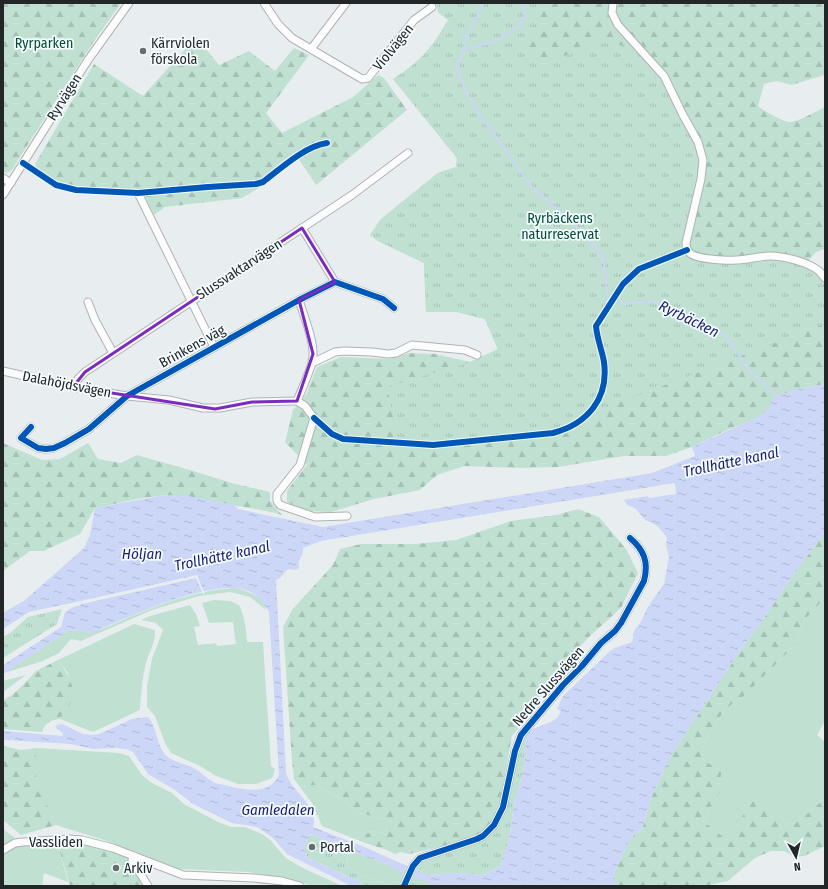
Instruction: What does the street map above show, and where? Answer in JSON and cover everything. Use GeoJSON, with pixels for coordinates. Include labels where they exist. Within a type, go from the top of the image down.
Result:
{"type":"FeatureCollection","features":[{"type":"Feature","properties":{"kind":"street","name":"Ryrvägen"},"geometry":{"type":"LineString","coordinates":[[3,194],[88,60],[129,3]]}},
{"type":"Feature","properties":{"kind":"street","name":"Violvägen"},"geometry":{"type":"LineString","coordinates":[[264,3],[278,24],[292,38],[362,79],[368,78],[414,20],[432,6]]}},
{"type":"Feature","properties":{"kind":"street"},"geometry":{"type":"LineString","coordinates":[[311,49],[346,3]]}},
{"type":"Feature","properties":{"kind":"street"},"geometry":{"type":"LineString","coordinates":[[613,3],[612,13],[618,25],[664,76],[698,142],[703,160],[701,179],[686,243],[688,250],[692,255],[719,260],[781,256],[797,260],[812,267],[819,271],[825,278]]}},
{"type":"Feature","properties":{"kind":"street","name":"Slussvaktarvägen"},"geometry":{"type":"LineString","coordinates":[[73,387],[85,372],[302,228],[408,153]]}},
{"type":"Feature","properties":{"kind":"street"},"geometry":{"type":"LineString","coordinates":[[3,178],[11,183]]}},
{"type":"Feature","properties":{"kind":"street"},"geometry":{"type":"LineString","coordinates":[[138,193],[214,348]]}},
{"type":"Feature","properties":{"kind":"street"},"geometry":{"type":"LineString","coordinates":[[302,228],[335,282],[383,299],[394,308]]}},
{"type":"Feature","properties":{"kind":"street","name":"Brinkens väg"},"geometry":{"type":"LineString","coordinates":[[31,427],[21,438],[38,448],[54,448],[89,429],[127,396],[299,300],[335,282]]}},
{"type":"Feature","properties":{"kind":"street"},"geometry":{"type":"LineString","coordinates":[[299,300],[311,340],[313,354],[312,363],[297,401],[305,406],[314,418],[300,465],[277,494],[277,501],[280,505],[286,508],[314,517],[347,516]]}},
{"type":"Feature","properties":{"kind":"street"},"geometry":{"type":"LineString","coordinates":[[88,302],[95,320],[113,353]]}},
{"type":"Feature","properties":{"kind":"street"},"geometry":{"type":"LineString","coordinates":[[312,363],[335,352],[372,352],[388,354],[396,353],[412,345],[465,350],[477,355]]}},
{"type":"Feature","properties":{"kind":"street","name":"Dalahöjdsvägen"},"geometry":{"type":"LineString","coordinates":[[3,371],[73,387],[127,396],[169,400],[203,408],[215,409],[252,402],[297,401]]}},
{"type":"Feature","properties":{"kind":"street","name":"Nedre Slussvägen"},"geometry":{"type":"LineString","coordinates":[[404,886],[413,866],[420,858],[483,836],[498,820],[503,807],[518,742],[523,730],[539,715],[563,685],[582,666],[601,643],[621,624],[644,581],[646,573],[646,560],[641,549],[630,538]]}},
{"type":"Feature","properties":{"kind":"street","name":"Vassliden"},"geometry":{"type":"LineString","coordinates":[[3,850],[15,843],[69,839],[93,842],[113,848],[183,875],[253,878],[300,886]]}},
{"type":"Feature","properties":{"kind":"street"},"geometry":{"type":"LineString","coordinates":[[134,856],[132,860],[148,886]]}},
{"type":"Feature","properties":{"kind":"highlighted area"},"geometry":{"type":"Polygon","coordinates":[[[302,228],[335,282],[299,300],[313,354],[297,401],[252,402],[215,409],[73,387],[85,372],[302,228]]]}},
{"type":"Feature","properties":{"kind":"green space","name":"Ryrparken"},"geometry":{"type":"Polygon","coordinates":[[[3,3],[121,3],[90,47],[11,171],[6,173],[3,171],[3,3]]]}},
{"type":"Feature","properties":{"kind":"green space"},"geometry":{"type":"Polygon","coordinates":[[[435,3],[825,3],[825,75],[791,85],[777,81],[764,84],[758,106],[773,116],[790,122],[825,107],[825,249],[816,252],[808,261],[811,274],[825,303],[825,384],[797,389],[770,406],[760,416],[692,447],[666,456],[624,456],[558,467],[519,468],[464,466],[437,475],[420,490],[374,499],[331,512],[306,511],[287,502],[287,491],[307,465],[285,442],[293,410],[306,395],[317,367],[341,357],[389,359],[409,353],[435,354],[470,362],[498,350],[485,319],[457,312],[426,312],[424,263],[378,241],[370,235],[381,219],[438,173],[456,167],[457,158],[393,79],[411,66],[425,53],[437,38],[448,20],[438,12],[437,5],[435,3]]]}},
{"type":"Feature","properties":{"kind":"green space","name":"Ryrbäckens naturreservat"},"geometry":{"type":"Polygon","coordinates":[[[435,3],[538,3],[539,22],[531,29],[525,38],[524,53],[539,64],[588,48],[601,40],[612,41],[628,49],[632,49],[644,57],[662,79],[676,111],[697,146],[701,167],[683,242],[678,249],[714,262],[781,258],[810,268],[825,280],[825,324],[581,417],[564,426],[554,429],[438,443],[398,441],[387,387],[470,362],[498,349],[485,319],[457,312],[426,312],[424,263],[378,241],[370,235],[381,219],[438,173],[456,167],[457,158],[393,79],[411,66],[425,53],[437,38],[448,20],[438,12],[437,5],[435,3]]]}},
{"type":"Feature","properties":{"kind":"green space"},"geometry":{"type":"Polygon","coordinates":[[[196,37],[219,65],[249,51],[275,71],[294,48],[309,55],[266,113],[282,133],[353,97],[378,75],[384,78],[407,110],[316,185],[298,158],[260,187],[242,198],[165,207],[154,215],[142,190],[66,186],[37,170],[35,164],[94,64],[143,96],[196,37]]]}},
{"type":"Feature","properties":{"kind":"green space"},"geometry":{"type":"Polygon","coordinates":[[[3,443],[42,460],[60,459],[88,443],[98,459],[121,463],[137,455],[235,484],[270,492],[270,501],[282,515],[263,510],[186,497],[158,496],[134,500],[95,508],[80,534],[44,551],[30,551],[3,571],[3,443]]]}},
{"type":"Feature","properties":{"kind":"green space"},"geometry":{"type":"Polygon","coordinates":[[[578,509],[599,517],[626,549],[638,573],[621,608],[590,636],[551,676],[531,713],[512,736],[501,798],[495,818],[483,832],[467,840],[410,854],[400,852],[395,854],[355,839],[372,831],[385,833],[388,820],[356,812],[348,803],[315,785],[300,787],[294,779],[283,627],[292,610],[333,565],[340,549],[361,544],[416,544],[456,540],[511,521],[556,515],[578,509]]]}},
{"type":"Feature","properties":{"kind":"green space"},"geometry":{"type":"Polygon","coordinates":[[[825,533],[825,598],[805,619],[795,645],[744,696],[725,709],[705,740],[701,758],[721,772],[720,792],[703,821],[727,840],[757,794],[785,821],[794,824],[825,798],[825,846],[804,856],[794,857],[785,851],[771,851],[755,858],[728,881],[703,886],[616,886],[614,874],[628,843],[635,834],[642,830],[651,798],[672,754],[742,648],[801,564],[825,533]]]}},
{"type":"Feature","properties":{"kind":"green space"},"geometry":{"type":"Polygon","coordinates":[[[234,588],[254,594],[264,605],[266,610],[250,597],[230,592],[199,596],[152,610],[81,641],[71,639],[59,653],[43,661],[4,673],[68,631],[96,631],[149,609],[173,601],[209,591],[234,588]]]}},
{"type":"Feature","properties":{"kind":"green space"},"geometry":{"type":"Polygon","coordinates":[[[825,598],[825,721],[817,735],[825,742],[825,798],[794,824],[785,821],[757,795],[727,840],[703,821],[720,792],[701,758],[705,740],[725,709],[744,696],[795,645],[805,619],[825,598]]]}},
{"type":"Feature","properties":{"kind":"green space"},"geometry":{"type":"Polygon","coordinates":[[[214,600],[230,601],[239,605],[245,623],[247,642],[263,642],[271,766],[275,769],[272,778],[256,784],[238,784],[216,776],[200,766],[171,753],[165,743],[155,716],[147,707],[147,686],[152,659],[163,630],[156,623],[141,620],[190,605],[196,614],[200,626],[194,627],[198,645],[216,643],[217,646],[236,644],[233,622],[209,623],[202,603],[214,600]]]}},
{"type":"Feature","properties":{"kind":"green space"},"geometry":{"type":"Polygon","coordinates":[[[62,609],[57,624],[3,658],[3,637],[10,633],[28,617],[62,609]]]}},
{"type":"Feature","properties":{"kind":"green space"},"geometry":{"type":"Polygon","coordinates":[[[134,624],[155,630],[153,643],[146,663],[141,692],[140,710],[93,732],[60,719],[70,704],[68,673],[58,660],[134,624]]]}},
{"type":"Feature","properties":{"kind":"green space"},"geometry":{"type":"Polygon","coordinates":[[[58,660],[68,676],[73,690],[72,701],[60,719],[48,722],[42,732],[3,729],[3,700],[12,695],[36,671],[58,660]]]}},
{"type":"Feature","properties":{"kind":"green space"},"geometry":{"type":"Polygon","coordinates":[[[26,675],[3,692],[3,681],[26,675]]]}},
{"type":"Feature","properties":{"kind":"green space"},"geometry":{"type":"Polygon","coordinates":[[[526,735],[524,768],[514,804],[509,839],[501,865],[482,875],[457,873],[428,875],[414,868],[416,862],[477,839],[497,820],[518,742],[526,735]]]}},
{"type":"Feature","properties":{"kind":"green space"},"geometry":{"type":"Polygon","coordinates":[[[3,746],[21,750],[36,748],[36,782],[56,825],[21,835],[3,820],[3,746]]]}},
{"type":"Feature","properties":{"kind":"green space"},"geometry":{"type":"Polygon","coordinates":[[[36,748],[119,753],[129,756],[142,775],[152,783],[172,793],[184,804],[218,822],[232,827],[245,827],[262,834],[270,840],[286,858],[301,867],[342,886],[313,886],[287,879],[248,872],[179,869],[104,840],[56,825],[42,811],[36,782],[36,748]]]}},
{"type":"Feature","properties":{"kind":"green space"},"geometry":{"type":"Polygon","coordinates":[[[315,785],[348,803],[356,812],[388,820],[385,833],[372,831],[355,839],[322,826],[312,803],[300,787],[315,785]]]}},
{"type":"Feature","properties":{"kind":"green space"},"geometry":{"type":"Polygon","coordinates":[[[3,829],[15,838],[3,845],[3,829]]]}},
{"type":"Feature","properties":{"kind":"green space"},"geometry":{"type":"Polygon","coordinates":[[[310,834],[350,851],[346,859],[347,866],[358,873],[389,886],[368,886],[309,858],[304,848],[310,834]]]}},
{"type":"Feature","properties":{"kind":"green space"},"geometry":{"type":"Polygon","coordinates":[[[57,842],[68,882],[44,873],[42,886],[3,886],[3,854],[20,845],[57,842]]]}},
{"type":"Feature","properties":{"kind":"green space"},"geometry":{"type":"Polygon","coordinates":[[[57,842],[81,843],[126,856],[145,886],[70,886],[57,842]]]}},
{"type":"Feature","properties":{"kind":"green space"},"geometry":{"type":"Polygon","coordinates":[[[350,851],[386,864],[406,874],[401,886],[389,886],[358,873],[347,866],[346,859],[350,851]]]}},
{"type":"Feature","properties":{"kind":"green space"},"geometry":{"type":"Polygon","coordinates":[[[410,875],[414,876],[438,886],[405,886],[410,875]]]}},
{"type":"Feature","properties":{"kind":"water"},"geometry":{"type":"Polygon","coordinates":[[[825,384],[825,533],[801,564],[742,648],[672,754],[651,798],[642,830],[635,834],[628,843],[614,874],[616,886],[438,886],[400,872],[386,864],[310,834],[304,848],[309,858],[368,886],[351,886],[287,854],[273,838],[257,827],[232,823],[193,804],[175,790],[148,774],[133,752],[126,749],[93,749],[71,744],[3,740],[3,731],[63,736],[63,733],[56,728],[57,725],[62,724],[83,734],[99,734],[132,719],[148,717],[153,725],[159,745],[167,756],[173,760],[194,768],[214,783],[247,790],[255,790],[270,786],[279,774],[269,612],[259,598],[249,591],[229,588],[211,590],[168,602],[125,618],[92,633],[74,630],[68,631],[3,674],[3,665],[61,627],[65,612],[73,607],[81,605],[81,601],[29,612],[3,629],[3,613],[25,600],[84,548],[90,535],[95,508],[159,496],[183,495],[234,505],[238,509],[323,527],[652,473],[695,456],[692,447],[760,416],[768,409],[773,399],[777,396],[797,389],[825,384]],[[675,483],[321,541],[303,548],[299,568],[296,570],[288,569],[280,578],[276,580],[286,772],[293,786],[309,805],[314,819],[313,827],[362,846],[428,875],[457,873],[483,875],[501,865],[509,839],[514,804],[524,768],[526,735],[530,730],[551,722],[557,718],[561,711],[557,709],[563,696],[610,651],[632,642],[634,631],[642,620],[647,608],[664,584],[669,557],[666,545],[667,538],[656,525],[645,520],[635,508],[627,505],[624,500],[648,496],[649,498],[676,494],[675,483]]]}},
{"type":"Feature","properties":{"kind":"pier"},"geometry":{"type":"Polygon","coordinates":[[[197,575],[205,594],[203,594],[196,578],[82,604],[81,601],[197,575]]]}},
{"type":"Feature","properties":{"kind":"waterway","name":"Ryrbäcken"},"geometry":{"type":"LineString","coordinates":[[464,49],[465,40],[484,3]]}},
{"type":"Feature","properties":{"kind":"waterway","name":"Ryrbäcken"},"geometry":{"type":"LineString","coordinates":[[521,3],[525,16],[519,26],[494,42],[464,49],[457,70],[465,90],[479,113],[531,186],[576,226],[601,254],[604,265],[608,299],[626,304],[651,301],[699,325],[708,327],[726,336],[750,371],[778,396]]}},
{"type":"Feature","properties":{"kind":"cycle path"},"geometry":{"type":"LineString","coordinates":[[23,163],[56,185],[76,190],[138,193],[256,184],[263,182],[302,153],[327,143]]}},
{"type":"Feature","properties":{"kind":"cycle path"},"geometry":{"type":"LineString","coordinates":[[314,418],[332,434],[343,439],[433,445],[553,433],[565,429],[585,416],[593,408],[599,398],[605,375],[604,362],[596,326],[623,284],[639,269],[687,250]]}},
{"type":"Feature","properties":{"kind":"cycle path"},"geometry":{"type":"LineString","coordinates":[[31,427],[21,438],[38,448],[54,448],[65,443],[89,429],[127,396],[299,300],[335,282],[383,299],[394,308]]}},
{"type":"Feature","properties":{"kind":"cycle path"},"geometry":{"type":"LineString","coordinates":[[404,886],[413,866],[420,858],[477,839],[483,836],[494,825],[503,807],[515,751],[521,735],[563,685],[582,666],[601,643],[615,631],[644,581],[646,568],[644,557],[639,547],[630,538]]}},
{"type":"Feature","properties":{"kind":"place","name":"Kärrviolen förskola"},"geometry":{"type":"Point","coordinates":[143,51]}},
{"type":"Feature","properties":{"kind":"place","name":"Portal"},"geometry":{"type":"Point","coordinates":[312,847]}},
{"type":"Feature","properties":{"kind":"place","name":"Arkiv"},"geometry":{"type":"Point","coordinates":[116,868]}},
{"type":"Feature","properties":{"kind":"water label","name":"Trollhätte kanal"},"geometry":{"type":"Point","coordinates":[731,462]}},
{"type":"Feature","properties":{"kind":"water label","name":"Höljan"},"geometry":{"type":"Point","coordinates":[142,554]}},
{"type":"Feature","properties":{"kind":"water label","name":"Trollhätte kanal"},"geometry":{"type":"Point","coordinates":[222,556]}},
{"type":"Feature","properties":{"kind":"water label","name":"Gamledalen"},"geometry":{"type":"Point","coordinates":[278,810]}}]}
